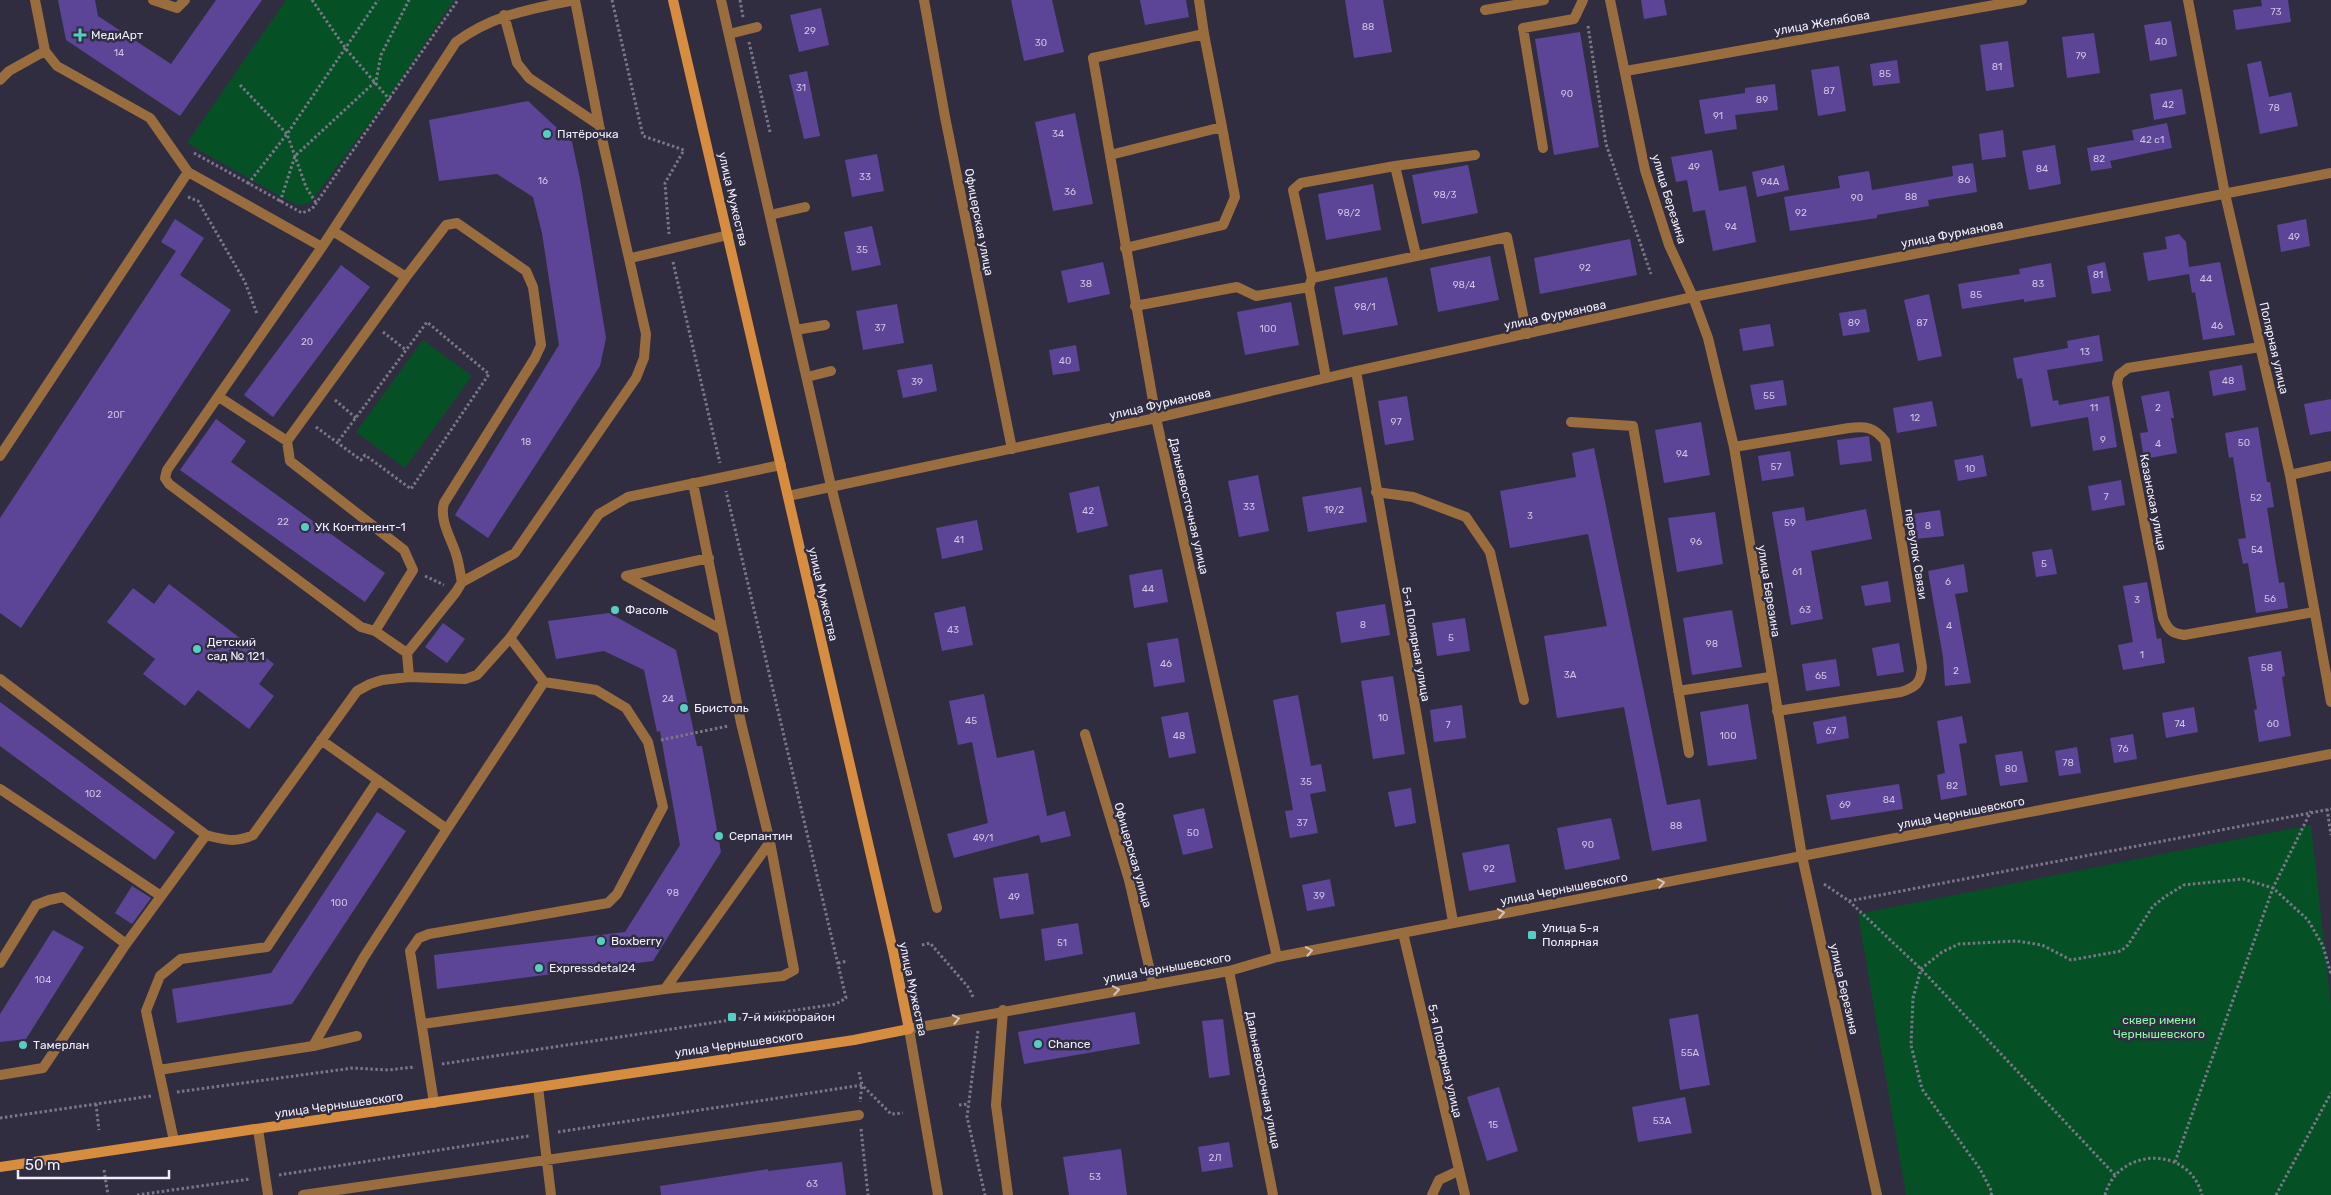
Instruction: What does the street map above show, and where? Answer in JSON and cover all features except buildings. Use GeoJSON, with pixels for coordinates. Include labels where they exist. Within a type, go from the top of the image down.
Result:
{"type":"FeatureCollection","features":[{"type":"Feature","properties":{"kind":"main road","name":"улица Мужества"},"geometry":{"type":"LineString","coordinates":[[673,0],[891,942],[909,1029]]}},
{"type":"Feature","properties":{"kind":"main road","name":"улица Чернышевского"},"geometry":{"type":"LineString","coordinates":[[0,1167],[854,1040],[909,1029]]}},
{"type":"Feature","properties":{"kind":"street"},"geometry":{"type":"LineString","coordinates":[[35,0],[45,51],[57,66],[150,118],[188,172],[322,247]]}},
{"type":"Feature","properties":{"kind":"street"},"geometry":{"type":"LineString","coordinates":[[153,0],[177,8],[185,0]]}},
{"type":"Feature","properties":{"kind":"street"},"geometry":{"type":"LineString","coordinates":[[407,653],[375,631],[361,627],[168,484],[165,478],[167,470],[333,231],[456,42],[504,15],[574,0],[599,125],[631,258],[646,334],[644,358],[636,378],[515,553],[462,582],[407,653],[409,677]]}},
{"type":"Feature","properties":{"kind":"street"},"geometry":{"type":"LineString","coordinates":[[721,0],[831,486],[936,908]]}},
{"type":"Feature","properties":{"kind":"street","name":"Офицерская улица"},"geometry":{"type":"LineString","coordinates":[[924,0],[945,117],[1012,450]]}},
{"type":"Feature","properties":{"kind":"street"},"geometry":{"type":"LineString","coordinates":[[1125,248],[1223,225],[1235,197],[1199,0]]}},
{"type":"Feature","properties":{"kind":"street"},"geometry":{"type":"LineString","coordinates":[[1485,10],[1544,0]]}},
{"type":"Feature","properties":{"kind":"street"},"geometry":{"type":"LineString","coordinates":[[1543,148],[1523,28],[1574,19],[1583,0]]}},
{"type":"Feature","properties":{"kind":"street","name":"улица Березина"},"geometry":{"type":"LineString","coordinates":[[1610,0],[1650,188],[1669,244],[1693,297],[1708,338],[1734,447],[1770,677],[1802,856],[1877,1195]]}},
{"type":"Feature","properties":{"kind":"street","name":"улица Желябова"},"geometry":{"type":"LineString","coordinates":[[1626,71],[2022,0]]}},
{"type":"Feature","properties":{"kind":"street","name":"Полярная улица"},"geometry":{"type":"LineString","coordinates":[[2188,0],[2225,194],[2290,475],[2331,702]]}},
{"type":"Feature","properties":{"kind":"street"},"geometry":{"type":"LineString","coordinates":[[504,15],[517,63],[529,78],[599,125]]}},
{"type":"Feature","properties":{"kind":"street"},"geometry":{"type":"LineString","coordinates":[[729,34],[752,28]]}},
{"type":"Feature","properties":{"kind":"street","name":"Дальневосточная улица"},"geometry":{"type":"LineString","coordinates":[[1204,34],[1093,58],[1156,418],[1277,957]]}},
{"type":"Feature","properties":{"kind":"street"},"geometry":{"type":"LineString","coordinates":[[0,80],[9,71],[45,51]]}},
{"type":"Feature","properties":{"kind":"street"},"geometry":{"type":"LineString","coordinates":[[1110,155],[1222,127]]}},
{"type":"Feature","properties":{"kind":"street"},"geometry":{"type":"LineString","coordinates":[[1326,378],[1293,190],[1301,183],[1395,166],[1474,155]]}},
{"type":"Feature","properties":{"kind":"street"},"geometry":{"type":"LineString","coordinates":[[1395,166],[1416,255]]}},
{"type":"Feature","properties":{"kind":"street"},"geometry":{"type":"LineString","coordinates":[[0,456],[188,172]]}},
{"type":"Feature","properties":{"kind":"street","name":"улица Фурманова"},"geometry":{"type":"LineString","coordinates":[[788,496],[1012,450],[1356,371],[1693,297],[2331,173]]}},
{"type":"Feature","properties":{"kind":"street"},"geometry":{"type":"LineString","coordinates":[[770,215],[805,208]]}},
{"type":"Feature","properties":{"kind":"street"},"geometry":{"type":"LineString","coordinates":[[375,631],[414,570],[404,550],[290,461],[287,441],[439,232],[446,225],[457,223],[526,271],[533,287],[541,345],[535,358],[442,510],[457,556],[462,582]]}},
{"type":"Feature","properties":{"kind":"street"},"geometry":{"type":"LineString","coordinates":[[333,231],[406,277]]}},
{"type":"Feature","properties":{"kind":"street"},"geometry":{"type":"LineString","coordinates":[[631,258],[728,235]]}},
{"type":"Feature","properties":{"kind":"street"},"geometry":{"type":"LineString","coordinates":[[1135,306],[1237,287],[1256,296],[1416,255],[1507,237],[1527,334]]}},
{"type":"Feature","properties":{"kind":"street"},"geometry":{"type":"LineString","coordinates":[[796,330],[825,325]]}},
{"type":"Feature","properties":{"kind":"street","name":"Казанская улица"},"geometry":{"type":"LineString","coordinates":[[2260,347],[2128,368],[2119,375],[2117,383],[2163,618],[2167,628],[2174,634],[2184,635],[2314,612]]}},
{"type":"Feature","properties":{"kind":"street"},"geometry":{"type":"LineString","coordinates":[[807,377],[832,371]]}},
{"type":"Feature","properties":{"kind":"street","name":"5-я Полярная улица"},"geometry":{"type":"LineString","coordinates":[[1356,371],[1453,922]]}},
{"type":"Feature","properties":{"kind":"street"},"geometry":{"type":"LineString","coordinates":[[219,397],[287,441]]}},
{"type":"Feature","properties":{"kind":"street"},"geometry":{"type":"LineString","coordinates":[[1571,422],[1633,426],[1689,753]]}},
{"type":"Feature","properties":{"kind":"street","name":"переулок Связи"},"geometry":{"type":"LineString","coordinates":[[1734,447],[1867,426],[1878,431],[1885,441],[1919,647],[1922,667],[1921,679],[1914,688],[1901,692],[1777,711]]}},
{"type":"Feature","properties":{"kind":"street"},"geometry":{"type":"LineString","coordinates":[[0,679],[206,835],[229,842],[242,840],[253,835],[357,691],[382,680],[409,677],[465,680],[477,675],[510,638],[599,514],[628,497],[781,465]]}},
{"type":"Feature","properties":{"kind":"street"},"geometry":{"type":"LineString","coordinates":[[2290,475],[2331,466]]}},
{"type":"Feature","properties":{"kind":"street"},"geometry":{"type":"LineString","coordinates":[[423,1024],[665,989],[783,976],[794,970],[770,842],[741,723],[709,558],[692,483]]}},
{"type":"Feature","properties":{"kind":"street"},"geometry":{"type":"LineString","coordinates":[[1376,492],[1413,496],[1466,517],[1471,524],[1490,552],[1524,700]]}},
{"type":"Feature","properties":{"kind":"street"},"geometry":{"type":"LineString","coordinates":[[709,558],[626,576],[722,630]]}},
{"type":"Feature","properties":{"kind":"street"},"geometry":{"type":"LineString","coordinates":[[434,1103],[410,951],[419,938],[428,934],[608,903],[618,894],[663,807],[648,742],[626,708],[596,690],[544,682],[510,638]]}},
{"type":"Feature","properties":{"kind":"street"},"geometry":{"type":"LineString","coordinates":[[1678,691],[1770,677]]}},
{"type":"Feature","properties":{"kind":"street"},"geometry":{"type":"LineString","coordinates":[[313,1046],[364,957],[544,682]]}},
{"type":"Feature","properties":{"kind":"street","name":"Офицерская улица"},"geometry":{"type":"LineString","coordinates":[[1085,734],[1129,880],[1153,984]]}},
{"type":"Feature","properties":{"kind":"street"},"geometry":{"type":"LineString","coordinates":[[321,740],[447,829]]}},
{"type":"Feature","properties":{"kind":"street","name":"улица Чернышевского"},"geometry":{"type":"LineString","coordinates":[[909,1029],[1003,1010],[1229,970],[1277,957],[1453,922],[2331,754]]}},
{"type":"Feature","properties":{"kind":"street"},"geometry":{"type":"LineString","coordinates":[[174,1141],[146,1011],[160,976],[181,959],[266,947],[378,780]]}},
{"type":"Feature","properties":{"kind":"street"},"geometry":{"type":"LineString","coordinates":[[0,789],[161,896]]}},
{"type":"Feature","properties":{"kind":"street"},"geometry":{"type":"LineString","coordinates":[[0,1075],[43,1068],[126,944],[206,835]]}},
{"type":"Feature","properties":{"kind":"street"},"geometry":{"type":"LineString","coordinates":[[665,989],[770,842]]}},
{"type":"Feature","properties":{"kind":"street"},"geometry":{"type":"LineString","coordinates":[[0,963],[36,905],[63,897],[126,944]]}},
{"type":"Feature","properties":{"kind":"street","name":"5-я Полярная улица"},"geometry":{"type":"LineString","coordinates":[[1403,933],[1464,1195]]}},
{"type":"Feature","properties":{"kind":"street","name":"Дальневосточная улица"},"geometry":{"type":"LineString","coordinates":[[1229,970],[1273,1195]]}},
{"type":"Feature","properties":{"kind":"street"},"geometry":{"type":"LineString","coordinates":[[1003,1010],[996,1105],[1008,1195]]}},
{"type":"Feature","properties":{"kind":"street","name":"улица Мужества"},"geometry":{"type":"LineString","coordinates":[[909,1029],[938,1195]]}},
{"type":"Feature","properties":{"kind":"street"},"geometry":{"type":"LineString","coordinates":[[159,1070],[313,1046],[357,1036]]}},
{"type":"Feature","properties":{"kind":"street"},"geometry":{"type":"LineString","coordinates":[[538,1087],[551,1195]]}},
{"type":"Feature","properties":{"kind":"street"},"geometry":{"type":"LineString","coordinates":[[303,1195],[859,1114]]}},
{"type":"Feature","properties":{"kind":"street"},"geometry":{"type":"LineString","coordinates":[[258,1129],[268,1195]]}},
{"type":"Feature","properties":{"kind":"street"},"geometry":{"type":"LineString","coordinates":[[1432,1195],[1439,1180],[1458,1171]]}},
{"type":"Feature","properties":{"kind":"path"},"geometry":{"type":"LineString","coordinates":[[312,0],[346,49],[376,81],[390,100]]}},
{"type":"Feature","properties":{"kind":"path"},"geometry":{"type":"LineString","coordinates":[[248,184],[286,134],[378,0]]}},
{"type":"Feature","properties":{"kind":"path"},"geometry":{"type":"LineString","coordinates":[[271,217],[279,202],[295,156],[376,81],[381,54],[409,0]]}},
{"type":"Feature","properties":{"kind":"path"},"geometry":{"type":"LineString","coordinates":[[170,146],[195,153],[279,202],[302,212],[312,209],[390,100],[458,0]]}},
{"type":"Feature","properties":{"kind":"path"},"geometry":{"type":"LineString","coordinates":[[740,0],[752,28],[770,132]]}},
{"type":"Feature","properties":{"kind":"path"},"geometry":{"type":"LineString","coordinates":[[1586,19],[1606,144],[1651,274]]}},
{"type":"Feature","properties":{"kind":"path"},"geometry":{"type":"LineString","coordinates":[[240,85],[286,134],[306,187],[316,203]]}},
{"type":"Feature","properties":{"kind":"path"},"geometry":{"type":"LineString","coordinates":[[174,191],[198,201],[245,282],[257,310],[259,336]]}},
{"type":"Feature","properties":{"kind":"path"},"geometry":{"type":"LineString","coordinates":[[304,418],[337,443],[361,460],[365,455],[411,489],[489,374],[427,322],[337,443]]}},
{"type":"Feature","properties":{"kind":"path"},"geometry":{"type":"LineString","coordinates":[[372,324],[406,350]]}},
{"type":"Feature","properties":{"kind":"path"},"geometry":{"type":"LineString","coordinates":[[324,391],[356,418]]}},
{"type":"Feature","properties":{"kind":"path"},"geometry":{"type":"LineString","coordinates":[[414,570],[456,592]]}},
{"type":"Feature","properties":{"kind":"path"},"geometry":{"type":"LineString","coordinates":[[648,742],[741,723]]}},
{"type":"Feature","properties":{"kind":"path"},"geometry":{"type":"LineString","coordinates":[[1849,901],[2311,811],[2329,809],[2331,835]]}},
{"type":"Feature","properties":{"kind":"path"},"geometry":{"type":"LineString","coordinates":[[2175,1162],[2273,888],[2311,811]]}},
{"type":"Feature","properties":{"kind":"path"},"geometry":{"type":"LineString","coordinates":[[1991,1195],[1980,1169],[1922,1089],[1911,1046],[1913,998],[1921,969],[1942,952],[1959,944],[2017,941],[2042,945],[2071,960],[2121,951],[2128,945],[2153,906],[2184,885],[2243,879],[2273,888],[2308,920],[2324,946],[2331,974]]}},
{"type":"Feature","properties":{"kind":"path"},"geometry":{"type":"LineString","coordinates":[[1822,883],[1849,901],[1921,969],[2115,1175]]}},
{"type":"Feature","properties":{"kind":"path"},"geometry":{"type":"LineString","coordinates":[[922,945],[930,943],[968,988],[973,998]]}},
{"type":"Feature","properties":{"kind":"path"},"geometry":{"type":"LineString","coordinates":[[846,998],[838,963],[848,961]]}},
{"type":"Feature","properties":{"kind":"path"},"geometry":{"type":"LineString","coordinates":[[978,1030],[967,1117],[985,1195]]}},
{"type":"Feature","properties":{"kind":"path"},"geometry":{"type":"LineString","coordinates":[[859,1072],[862,1085],[891,1114],[903,1112]]}},
{"type":"Feature","properties":{"kind":"path"},"geometry":{"type":"LineString","coordinates":[[137,1195],[862,1085]]}},
{"type":"Feature","properties":{"kind":"path"},"geometry":{"type":"LineString","coordinates":[[2276,1195],[2331,1093]]}},
{"type":"Feature","properties":{"kind":"path"},"geometry":{"type":"LineString","coordinates":[[96,1104],[99,1130]]}},
{"type":"Feature","properties":{"kind":"path"},"geometry":{"type":"LineString","coordinates":[[959,1105],[968,1104]]}},
{"type":"Feature","properties":{"kind":"path"},"geometry":{"type":"LineString","coordinates":[[859,1114],[868,1195]]}},
{"type":"Feature","properties":{"kind":"path"},"geometry":{"type":"LineString","coordinates":[[2105,1195],[2115,1175],[2127,1164],[2143,1158],[2159,1157],[2175,1162],[2187,1169],[2196,1180],[2202,1195]]}},
{"type":"Feature","properties":{"kind":"path"},"geometry":{"type":"LineString","coordinates":[[104,1170],[108,1195]]}},
{"type":"Feature","properties":{"kind":"green space"},"geometry":{"type":"Polygon","coordinates":[[[286,0],[454,0],[391,94],[310,203],[301,205],[294,204],[187,143],[286,0]]]}},
{"type":"Feature","properties":{"kind":"green space"},"geometry":{"type":"Polygon","coordinates":[[[423,340],[472,376],[405,468],[356,432],[423,340]]]}},
{"type":"Feature","properties":{"kind":"green space","name":"сквер имени Чернышевского"},"geometry":{"type":"Polygon","coordinates":[[[2311,825],[2331,1005],[2331,1195],[1906,1195],[1858,914],[2311,825]]]}},
{"type":"Feature","properties":{"kind":"place","name":"МедиАрт"},"geometry":{"type":"Point","coordinates":[80,35]}},
{"type":"Feature","properties":{"kind":"place","name":"Пятёрочка"},"geometry":{"type":"Point","coordinates":[547,134]}},
{"type":"Feature","properties":{"kind":"place","name":"УК Континент-1"},"geometry":{"type":"Point","coordinates":[305,527]}},
{"type":"Feature","properties":{"kind":"place","name":"Фасоль"},"geometry":{"type":"Point","coordinates":[615,610]}},
{"type":"Feature","properties":{"kind":"place","name":"Детский сад № 121"},"geometry":{"type":"Point","coordinates":[197,649]}},
{"type":"Feature","properties":{"kind":"place","name":"Бристоль"},"geometry":{"type":"Point","coordinates":[684,708]}},
{"type":"Feature","properties":{"kind":"place","name":"Серпантин"},"geometry":{"type":"Point","coordinates":[719,836]}},
{"type":"Feature","properties":{"kind":"place","name":"Улица 5-я Полярная"},"geometry":{"type":"Point","coordinates":[1532,935]}},
{"type":"Feature","properties":{"kind":"place","name":"Boxberry"},"geometry":{"type":"Point","coordinates":[601,941]}},
{"type":"Feature","properties":{"kind":"place","name":"Expressdetal24"},"geometry":{"type":"Point","coordinates":[539,968]}},
{"type":"Feature","properties":{"kind":"place","name":"7-й микрорайон"},"geometry":{"type":"Point","coordinates":[732,1017]}},
{"type":"Feature","properties":{"kind":"place","name":"Chance"},"geometry":{"type":"Point","coordinates":[1038,1044]}},
{"type":"Feature","properties":{"kind":"place","name":"Тамерлан"},"geometry":{"type":"Point","coordinates":[23,1045]}}]}
